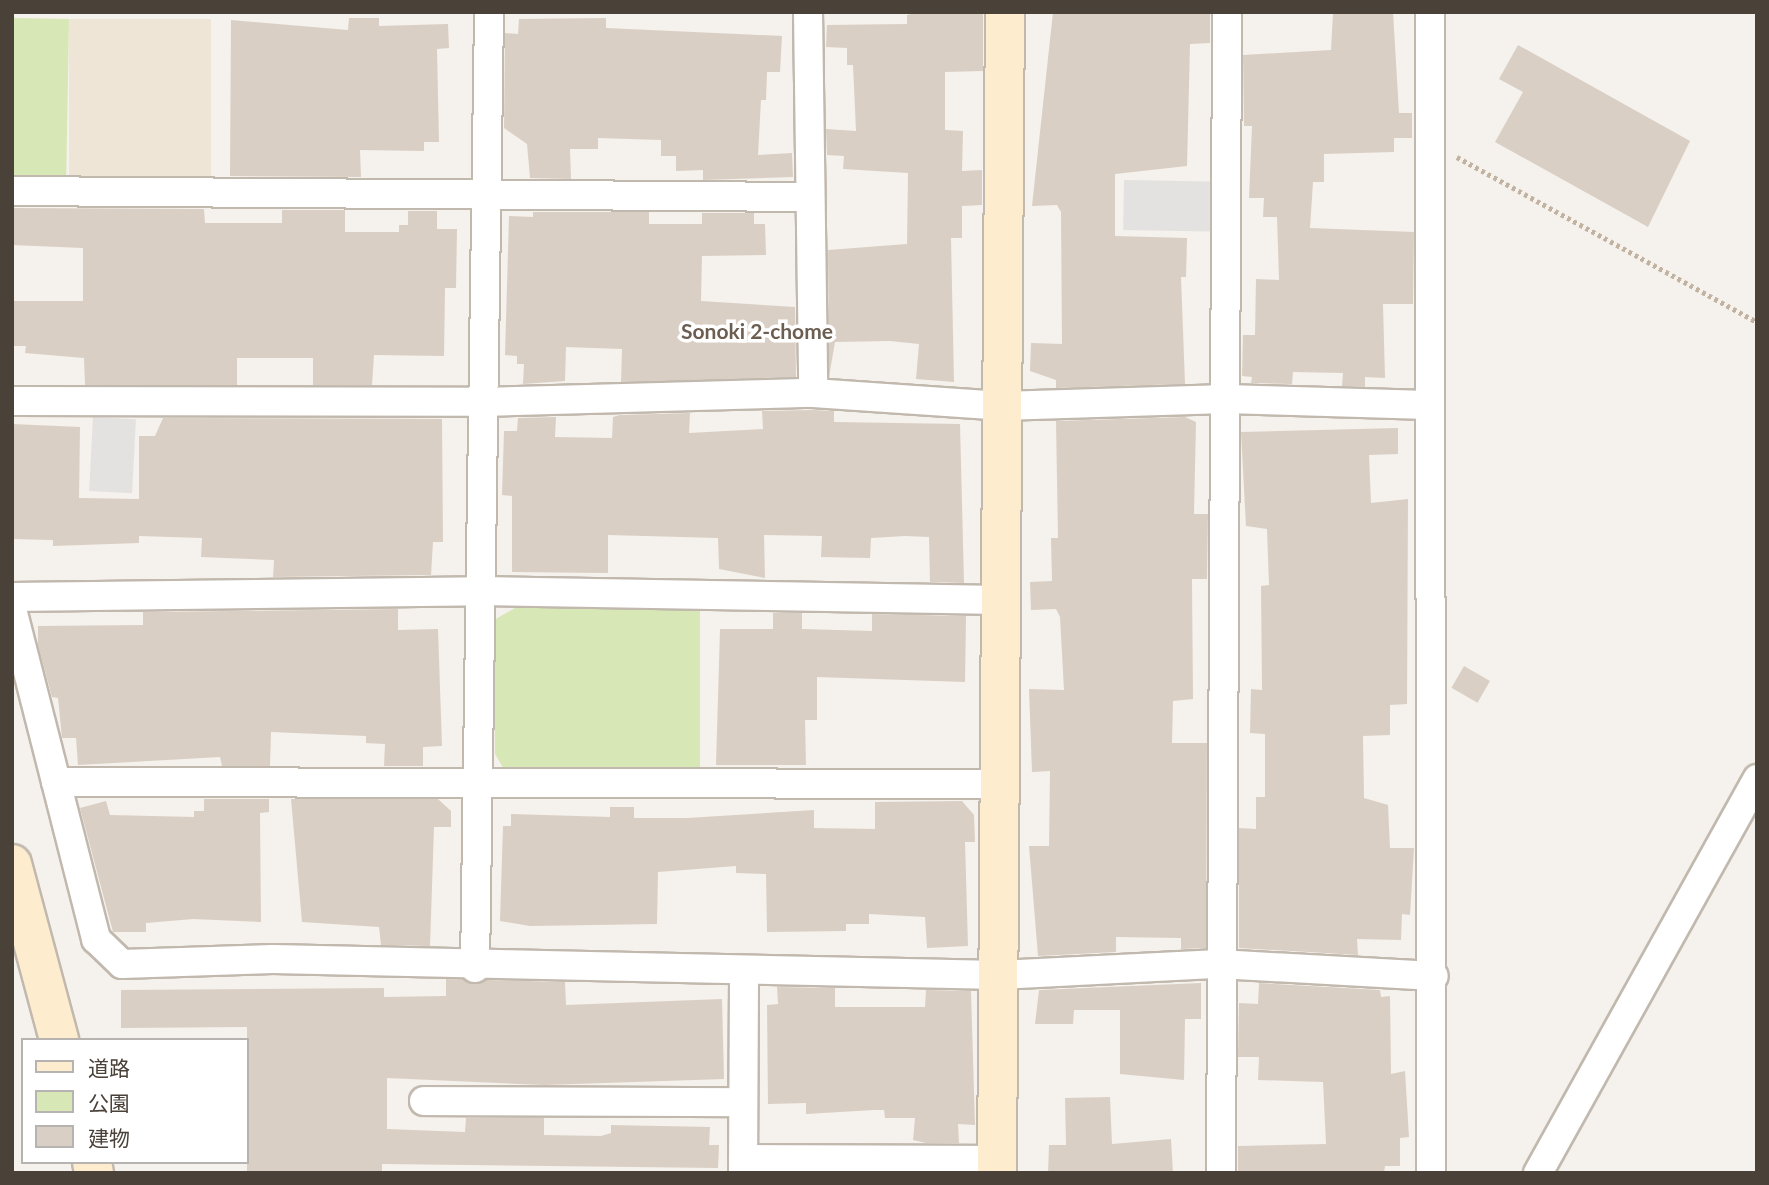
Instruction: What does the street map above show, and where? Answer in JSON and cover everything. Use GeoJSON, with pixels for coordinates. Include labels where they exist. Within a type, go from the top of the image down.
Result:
{"type":"FeatureCollection","features":[{"type":"Feature","properties":{"kind":"street"},"geometry":{"type":"LineString","coordinates":[[475,968],[489,12]]}},
{"type":"Feature","properties":{"kind":"street"},"geometry":{"type":"LineString","coordinates":[[808,12],[813,393]]}},
{"type":"Feature","properties":{"kind":"street"},"geometry":{"type":"LineString","coordinates":[[744,972],[743,1166],[997,1166],[1005,12]]}},
{"type":"Feature","properties":{"kind":"street"},"geometry":{"type":"LineString","coordinates":[[1221,1173],[1227,12]]}},
{"type":"Feature","properties":{"kind":"street"},"geometry":{"type":"LineString","coordinates":[[1430,12],[1434,149],[1428,405],[1434,976],[1431,1173]]}},
{"type":"Feature","properties":{"kind":"street"},"geometry":{"type":"LineString","coordinates":[[12,191],[810,197]]}},
{"type":"Feature","properties":{"kind":"street"},"geometry":{"type":"LineString","coordinates":[[12,401],[482,402],[813,393],[1002,406],[1226,399],[1428,405]]}},
{"type":"Feature","properties":{"kind":"street"},"geometry":{"type":"LineString","coordinates":[[12,597],[482,591],[1001,600]]}},
{"type":"Feature","properties":{"kind":"street"},"geometry":{"type":"LineString","coordinates":[[12,609],[96,939],[122,964],[272,959],[475,968],[999,975],[1220,964],[1434,976]]}},
{"type":"Feature","properties":{"kind":"street"},"geometry":{"type":"LineString","coordinates":[[1538,1173],[1757,779]]}},
{"type":"Feature","properties":{"kind":"street"},"geometry":{"type":"LineString","coordinates":[[56,782],[476,785],[1000,784]]}},
{"type":"Feature","properties":{"kind":"street"},"geometry":{"type":"LineString","coordinates":[[12,864],[58,1038]]}},
{"type":"Feature","properties":{"kind":"street"},"geometry":{"type":"LineString","coordinates":[[424,1101],[743,1102]]}},
{"type":"Feature","properties":{"kind":"path"},"geometry":{"type":"LineString","coordinates":[[1434,149],[1757,322]]}},
{"type":"Feature","properties":{"kind":"shaded area"},"geometry":{"type":"Polygon","coordinates":[[[69,19],[211,19],[211,178],[69,178],[69,19]]]}},
{"type":"Feature","properties":{"kind":"shaded area"},"geometry":{"type":"Polygon","coordinates":[[[1124,180],[1212,182],[1211,232],[1123,230],[1124,180]]]}},
{"type":"Feature","properties":{"kind":"shaded area"},"geometry":{"type":"Polygon","coordinates":[[[93,417],[136,419],[132,493],[89,491],[93,417]]]}},
{"type":"Feature","properties":{"kind":"green space"},"geometry":{"type":"Polygon","coordinates":[[[12,18],[69,19],[66,179],[12,178],[12,18]]]}},
{"type":"Feature","properties":{"kind":"green space"},"geometry":{"type":"Polygon","coordinates":[[[520,605],[700,610],[700,775],[505,771],[495,754],[494,620],[520,605]]]}},
{"type":"Feature","properties":{"kind":"building"},"geometry":{"type":"Polygon","coordinates":[[[919,12],[983,12],[983,71],[945,72],[945,130],[963,131],[962,171],[982,170],[982,205],[962,206],[962,238],[951,238],[954,382],[916,379],[919,344],[890,341],[835,342],[829,377],[828,250],[907,244],[908,173],[843,169],[844,156],[827,155],[826,129],[856,131],[853,65],[847,65],[847,48],[826,47],[827,25],[907,24],[907,15],[919,12]]]}},
{"type":"Feature","properties":{"kind":"building"},"geometry":{"type":"Polygon","coordinates":[[[1053,12],[1210,12],[1210,43],[1190,44],[1187,166],[1115,174],[1115,236],[1187,238],[1186,277],[1181,277],[1185,384],[1056,388],[1056,380],[1030,371],[1031,343],[1062,344],[1061,212],[1057,205],[1032,206],[1053,12]]]}},
{"type":"Feature","properties":{"kind":"building"},"geometry":{"type":"Polygon","coordinates":[[[1333,12],[1393,12],[1399,113],[1412,113],[1412,138],[1394,138],[1394,152],[1324,154],[1324,182],[1313,182],[1310,228],[1414,232],[1413,304],[1383,304],[1385,378],[1365,377],[1365,387],[1342,386],[1343,373],[1293,372],[1292,384],[1251,383],[1252,377],[1242,376],[1243,335],[1255,335],[1256,279],[1279,280],[1277,217],[1263,217],[1264,198],[1249,198],[1252,126],[1244,126],[1243,55],[1331,50],[1333,12]]]}},
{"type":"Feature","properties":{"kind":"building"},"geometry":{"type":"Polygon","coordinates":[[[349,18],[379,18],[379,26],[448,24],[449,48],[437,49],[439,142],[424,142],[424,151],[360,150],[361,177],[230,176],[231,20],[348,30],[349,18]]]}},
{"type":"Feature","properties":{"kind":"building"},"geometry":{"type":"Polygon","coordinates":[[[606,18],[606,28],[782,36],[780,72],[767,72],[766,100],[761,100],[758,155],[792,153],[793,177],[703,180],[703,170],[676,171],[676,156],[661,156],[661,140],[598,138],[598,149],[570,149],[571,179],[530,178],[527,144],[504,128],[505,33],[518,34],[519,19],[606,18]]]}},
{"type":"Feature","properties":{"kind":"building"},"geometry":{"type":"Polygon","coordinates":[[[1518,45],[1690,141],[1648,227],[1495,142],[1523,92],[1499,79],[1518,45]]]}},
{"type":"Feature","properties":{"kind":"building"},"geometry":{"type":"Polygon","coordinates":[[[12,208],[204,209],[205,223],[282,223],[282,210],[345,210],[345,232],[399,232],[399,225],[408,225],[408,211],[437,211],[437,229],[457,229],[456,288],[445,288],[444,356],[374,355],[372,385],[313,385],[313,358],[237,358],[237,385],[85,385],[84,358],[25,353],[26,346],[12,346],[12,301],[83,301],[83,248],[12,245],[12,208]]]}},
{"type":"Feature","properties":{"kind":"building"},"geometry":{"type":"Polygon","coordinates":[[[533,212],[649,212],[649,224],[702,224],[702,213],[754,213],[754,224],[765,224],[766,255],[702,256],[701,301],[795,307],[796,377],[621,382],[622,349],[566,347],[565,381],[523,384],[524,364],[517,364],[517,356],[505,355],[509,216],[533,217],[533,212]]]}},
{"type":"Feature","properties":{"kind":"building"},"geometry":{"type":"Polygon","coordinates":[[[762,411],[834,411],[834,422],[960,424],[964,583],[930,582],[929,537],[905,536],[871,538],[870,558],[821,557],[822,536],[764,535],[765,578],[719,569],[718,538],[608,535],[608,573],[512,572],[512,496],[502,495],[504,431],[517,431],[518,418],[556,417],[555,437],[612,438],[613,417],[620,415],[690,413],[689,433],[763,429],[762,411]]]}},
{"type":"Feature","properties":{"kind":"building"},"geometry":{"type":"Polygon","coordinates":[[[1185,417],[1196,422],[1194,514],[1208,514],[1207,579],[1192,579],[1193,699],[1173,701],[1172,743],[1207,743],[1206,948],[1181,949],[1181,938],[1116,937],[1116,952],[1038,956],[1029,846],[1049,846],[1050,771],[1032,772],[1029,689],[1064,690],[1060,617],[1056,609],[1031,610],[1030,582],[1052,581],[1051,538],[1058,538],[1056,421],[1185,417]]]}},
{"type":"Feature","properties":{"kind":"building"},"geometry":{"type":"Polygon","coordinates":[[[163,418],[442,419],[443,542],[433,542],[431,575],[273,577],[274,560],[201,557],[202,538],[139,536],[139,543],[53,546],[53,540],[12,539],[12,424],[80,427],[79,498],[139,499],[139,436],[155,436],[163,418]]]}},
{"type":"Feature","properties":{"kind":"building"},"geometry":{"type":"Polygon","coordinates":[[[1398,428],[1398,454],[1369,455],[1371,503],[1408,499],[1407,704],[1390,705],[1390,735],[1363,736],[1364,798],[1388,805],[1390,848],[1414,848],[1410,915],[1402,914],[1401,940],[1357,939],[1358,955],[1239,948],[1239,828],[1256,829],[1256,797],[1265,797],[1265,734],[1250,733],[1251,689],[1262,690],[1261,586],[1269,585],[1267,529],[1246,526],[1241,432],[1398,428]]]}},
{"type":"Feature","properties":{"kind":"building"},"geometry":{"type":"Polygon","coordinates":[[[398,609],[398,630],[438,629],[442,746],[423,747],[423,766],[384,766],[385,744],[366,743],[366,736],[271,732],[270,766],[222,766],[220,757],[78,765],[76,738],[62,738],[58,698],[52,697],[38,645],[38,626],[143,625],[143,612],[398,609]]]}},
{"type":"Feature","properties":{"kind":"building"},"geometry":{"type":"Polygon","coordinates":[[[773,613],[802,613],[802,629],[872,631],[872,614],[966,616],[965,682],[817,677],[817,720],[805,720],[806,765],[716,765],[720,629],[773,629],[773,613]]]}},
{"type":"Feature","properties":{"kind":"building"},"geometry":{"type":"Polygon","coordinates":[[[1464,666],[1490,681],[1477,703],[1452,688],[1464,666]]]}},
{"type":"Feature","properties":{"kind":"building"},"geometry":{"type":"Polygon","coordinates":[[[204,799],[269,799],[269,812],[260,813],[261,922],[193,919],[146,923],[146,932],[113,932],[80,808],[106,801],[110,815],[194,817],[194,811],[204,811],[204,799]]]}},
{"type":"Feature","properties":{"kind":"building"},"geometry":{"type":"Polygon","coordinates":[[[291,799],[438,799],[451,811],[451,827],[434,827],[430,946],[381,945],[379,927],[302,922],[291,799]]]}},
{"type":"Feature","properties":{"kind":"building"},"geometry":{"type":"Polygon","coordinates":[[[962,801],[974,815],[975,842],[965,842],[968,946],[927,948],[925,917],[869,914],[869,924],[846,924],[846,931],[767,932],[766,874],[736,873],[736,866],[658,872],[657,924],[530,926],[500,921],[503,826],[511,826],[511,814],[610,817],[610,807],[634,807],[634,818],[687,818],[814,810],[814,828],[875,829],[875,802],[962,801]]]}},
{"type":"Feature","properties":{"kind":"building"},"geometry":{"type":"Polygon","coordinates":[[[446,979],[565,982],[566,1005],[722,999],[724,1079],[544,1085],[387,1078],[387,1129],[465,1132],[466,1118],[544,1118],[544,1135],[601,1136],[611,1133],[611,1125],[710,1127],[709,1145],[719,1145],[718,1168],[382,1164],[382,1173],[247,1173],[247,1027],[121,1028],[121,990],[384,988],[384,997],[446,996],[446,979]]]}},
{"type":"Feature","properties":{"kind":"building"},"geometry":{"type":"Polygon","coordinates":[[[1201,983],[1201,1019],[1185,1019],[1184,1080],[1120,1074],[1120,1010],[1074,1010],[1073,1024],[1035,1024],[1039,990],[1201,983]]]}},
{"type":"Feature","properties":{"kind":"building"},"geometry":{"type":"Polygon","coordinates":[[[1259,983],[1380,990],[1381,997],[1390,996],[1391,1074],[1405,1071],[1409,1137],[1400,1138],[1400,1166],[1385,1166],[1384,1173],[1238,1172],[1238,1146],[1326,1144],[1323,1082],[1258,1080],[1259,1057],[1238,1057],[1239,1003],[1258,1004],[1259,983]]]}},
{"type":"Feature","properties":{"kind":"building"},"geometry":{"type":"Polygon","coordinates":[[[777,987],[835,988],[835,1007],[925,1007],[926,990],[971,991],[975,1125],[958,1124],[959,1143],[926,1143],[913,1140],[915,1118],[885,1118],[884,1110],[806,1114],[806,1103],[768,1104],[767,1005],[778,1004],[777,987]]]}},
{"type":"Feature","properties":{"kind":"building"},"geometry":{"type":"Polygon","coordinates":[[[1110,1097],[1112,1144],[1171,1139],[1173,1173],[1048,1173],[1049,1145],[1066,1145],[1065,1098],[1110,1097]]]}},
{"type":"Feature","properties":{"kind":"district","name":"Sonoki 2-chome"},"geometry":{"type":"Point","coordinates":[757,331]}}]}
